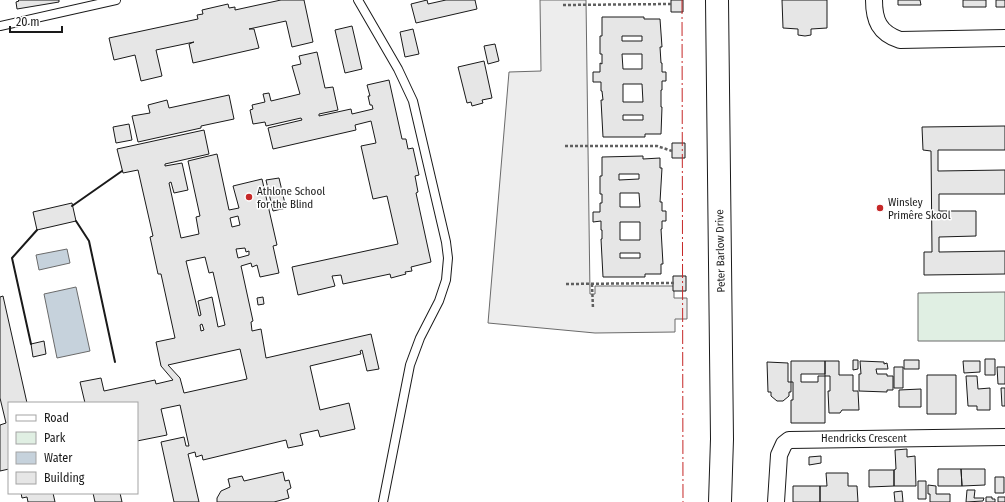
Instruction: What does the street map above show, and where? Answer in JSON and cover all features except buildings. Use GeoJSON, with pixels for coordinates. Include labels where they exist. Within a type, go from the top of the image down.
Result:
{"type":"FeatureCollection","features":[{"type":"Feature","properties":{"kind":"street","name":"Peter Barlow Drive"},"geometry":{"type":"LineString","coordinates":[[717,0],[722,439],[720,502]]}},
{"type":"Feature","properties":{"kind":"street"},"geometry":{"type":"LineString","coordinates":[[874,0],[875,16],[878,24],[885,33],[900,40],[1005,38]]}},
{"type":"Feature","properties":{"kind":"street","name":"Hendricks Crescent"},"geometry":{"type":"LineString","coordinates":[[776,502],[779,455],[784,444],[789,440],[1005,437]]}},
{"type":"Feature","properties":{"kind":"lane"},"geometry":{"type":"LineString","coordinates":[[0,26],[116,0]]}},
{"type":"Feature","properties":{"kind":"lane"},"geometry":{"type":"LineString","coordinates":[[358,0],[398,69],[413,101],[446,242],[448,258],[448,269],[443,291],[420,338],[410,365],[383,502]]}},
{"type":"Feature","properties":{"kind":"path"},"geometry":{"type":"LineString","coordinates":[[563,5],[671,4]]}},
{"type":"Feature","properties":{"kind":"path"},"geometry":{"type":"LineString","coordinates":[[565,146],[657,146],[672,151]]}},
{"type":"Feature","properties":{"kind":"path"},"geometry":{"type":"LineString","coordinates":[[566,284],[674,283]]}},
{"type":"Feature","properties":{"kind":"path"},"geometry":{"type":"LineString","coordinates":[[592,284],[593,309]]}},
{"type":"Feature","properties":{"kind":"green space"},"geometry":{"type":"Polygon","coordinates":[[[1005,292],[1005,341],[918,341],[918,293],[1005,292]]]}},
{"type":"Feature","properties":{"kind":"shaded area"},"geometry":{"type":"Polygon","coordinates":[[[540,0],[586,0],[590,294],[595,294],[595,286],[674,286],[674,298],[687,298],[687,319],[675,319],[675,332],[595,333],[488,323],[509,72],[541,71],[540,0]]]}},
{"type":"Feature","properties":{"kind":"water"},"geometry":{"type":"Polygon","coordinates":[[[67,249],[70,263],[39,270],[36,255],[67,249]]]}},
{"type":"Feature","properties":{"kind":"water"},"geometry":{"type":"Polygon","coordinates":[[[76,287],[90,351],[57,358],[44,294],[76,287]]]}},
{"type":"Feature","properties":{"kind":"wall"},"geometry":{"type":"LineString","coordinates":[[72,206],[122,171]]}},
{"type":"Feature","properties":{"kind":"wall"},"geometry":{"type":"LineString","coordinates":[[76,221],[89,241],[115,362]]}},
{"type":"Feature","properties":{"kind":"wall"},"geometry":{"type":"LineString","coordinates":[[31,344],[12,258],[37,230]]}},
{"type":"Feature","properties":{"kind":"power"},"geometry":{"type":"LineString","coordinates":[[682,0],[683,502]]}},
{"type":"Feature","properties":{"kind":"place","name":"Athlone School for the Blind"},"geometry":{"type":"Point","coordinates":[249,197]}},
{"type":"Feature","properties":{"kind":"place","name":"Winsley Primêre Skool"},"geometry":{"type":"Point","coordinates":[880,208]}}]}
